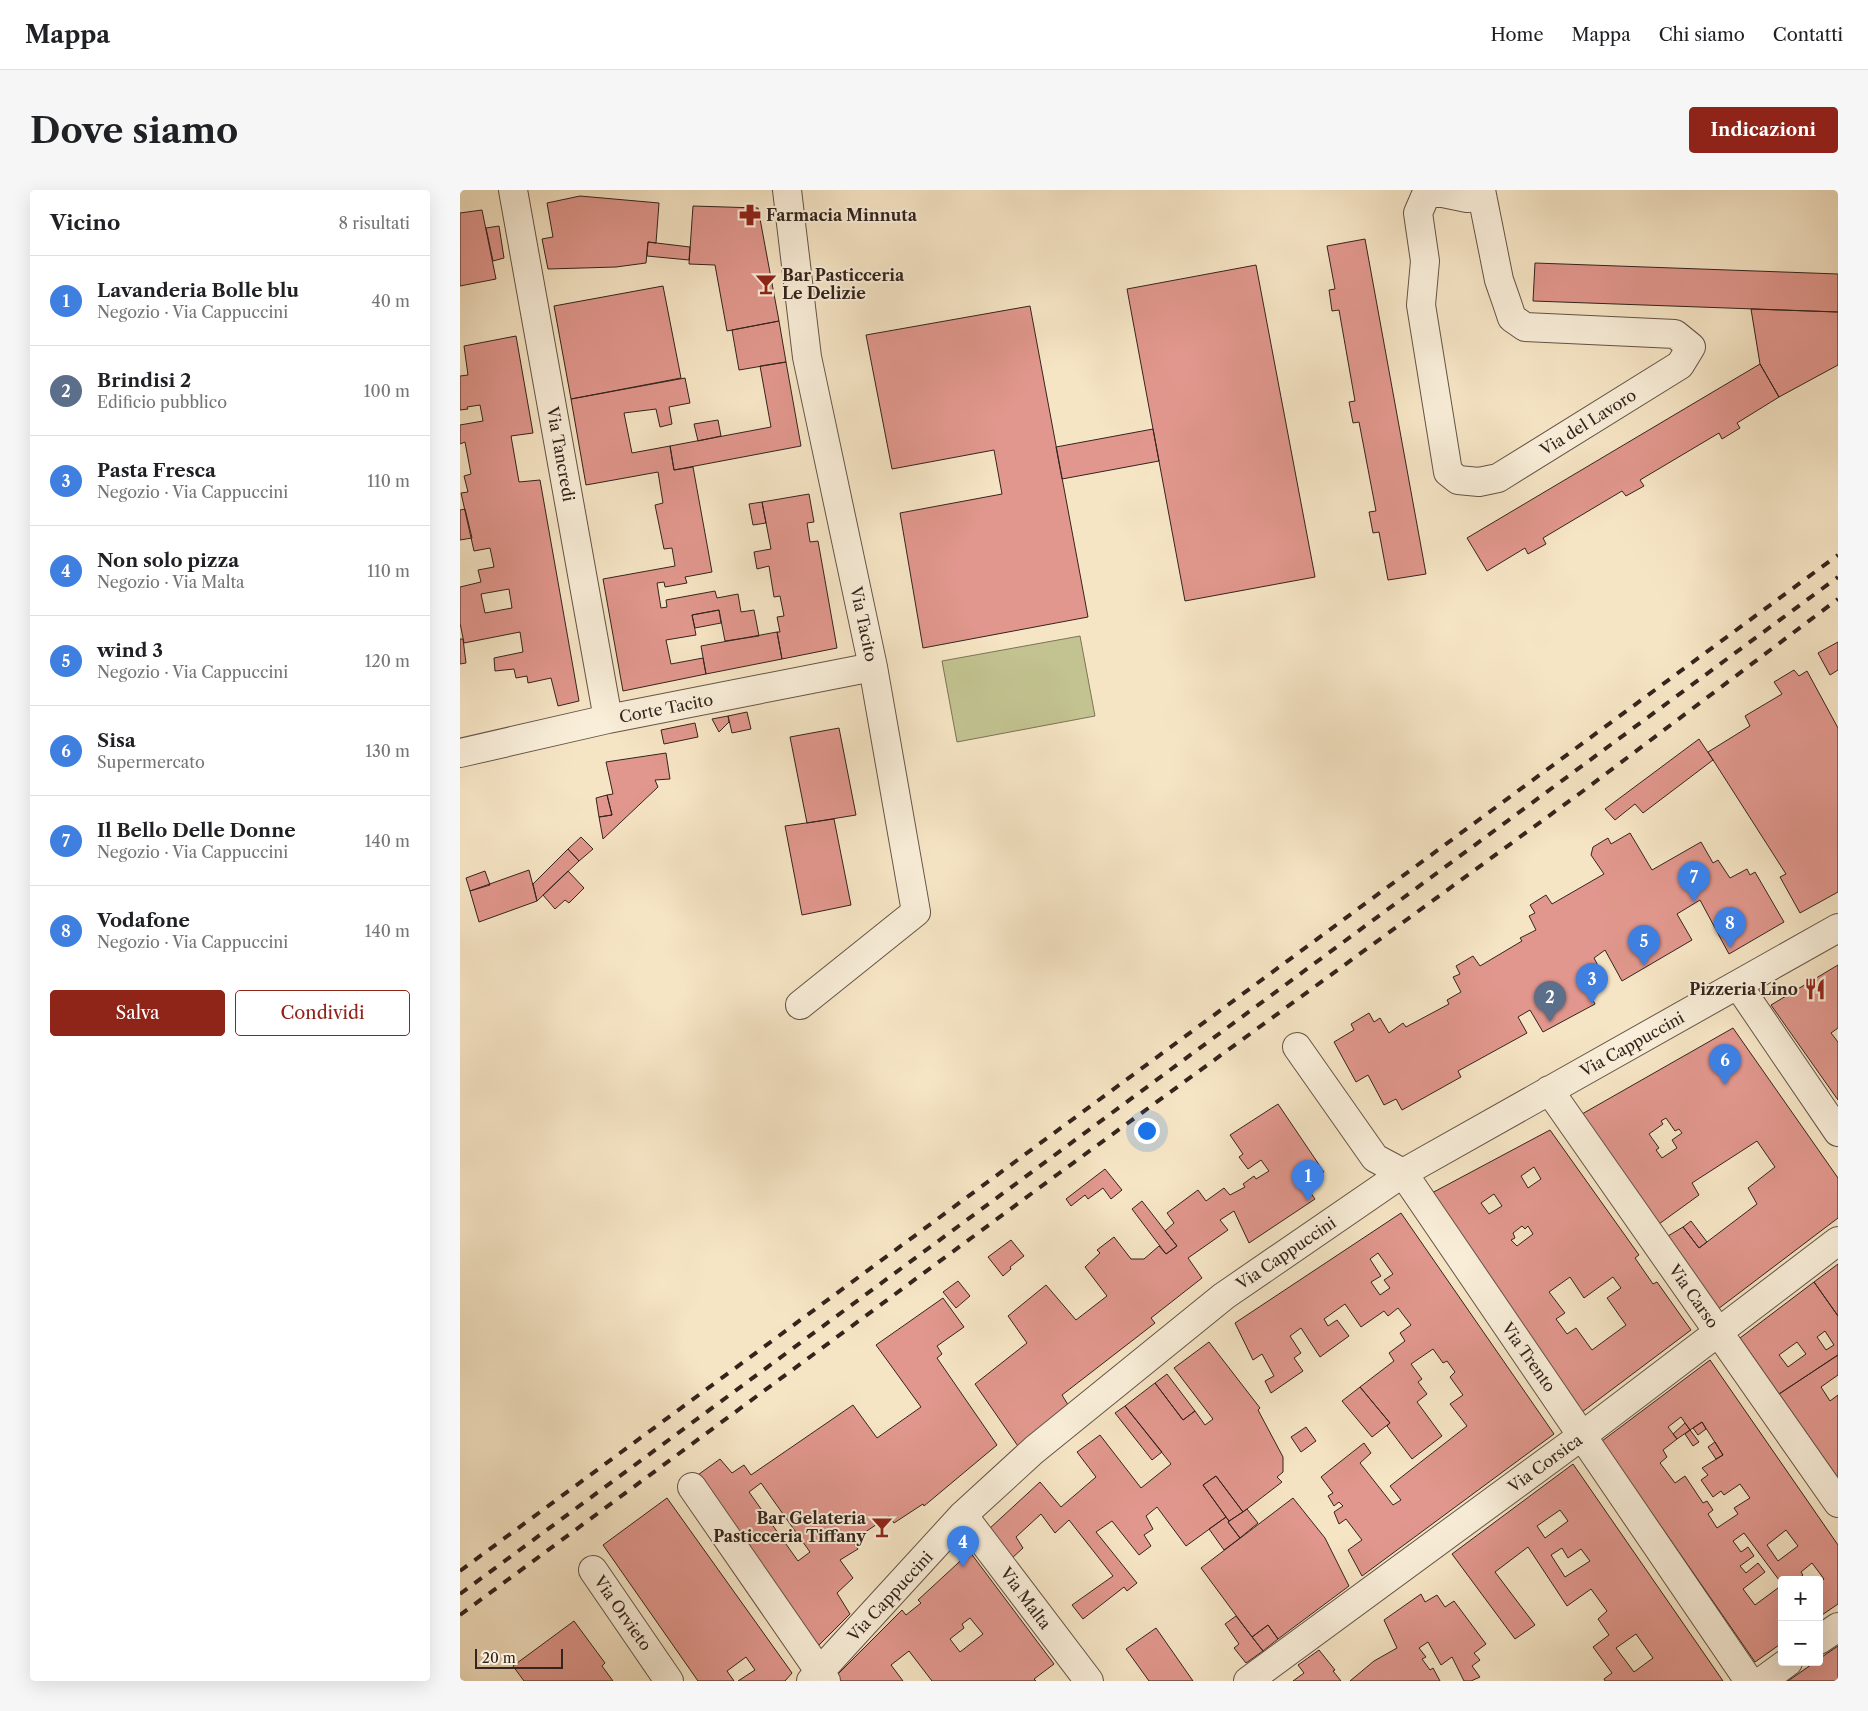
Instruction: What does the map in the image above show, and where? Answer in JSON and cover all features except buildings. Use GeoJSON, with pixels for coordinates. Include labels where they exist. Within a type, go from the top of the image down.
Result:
{"type":"FeatureCollection","features":[{"type":"Feature","properties":{"kind":"street","name":"Via Tancredi"},"geometry":{"type":"LineString","coordinates":[[513,190],[608,719]]}},
{"type":"Feature","properties":{"kind":"street","name":"Via Tacito"},"geometry":{"type":"LineString","coordinates":[[787,190],[807,357],[873,667],[916,912],[800,1005]]}},
{"type":"Feature","properties":{"kind":"street","name":"Via del Lavoro"},"geometry":{"type":"LineString","coordinates":[[1475,190],[1467,198],[1428,190],[1418,213],[1425,261],[1421,305],[1448,472],[1458,480],[1479,482],[1498,478],[1680,365],[1691,348],[1675,334],[1525,327],[1512,318],[1500,280],[1481,190]]}},
{"type":"Feature","properties":{"kind":"street","name":"Corte Tacito"},"geometry":{"type":"LineString","coordinates":[[460,753],[608,719],[873,667]]}},
{"type":"Feature","properties":{"kind":"street","name":"Via Cappuccini"},"geometry":{"type":"LineString","coordinates":[[819,1678],[964,1516],[1034,1450],[1224,1296],[1403,1173],[1838,928]]}},
{"type":"Feature","properties":{"kind":"street"},"geometry":{"type":"LineString","coordinates":[[1738,985],[1838,1132]]}},
{"type":"Feature","properties":{"kind":"street","name":"Via Trento"},"geometry":{"type":"LineString","coordinates":[[1297,1047],[1375,1158],[1403,1173],[1749,1681]]}},
{"type":"Feature","properties":{"kind":"street","name":"Via Carso"},"geometry":{"type":"LineString","coordinates":[[1549,1090],[1838,1503]]}},
{"type":"Feature","properties":{"kind":"street","name":"Via Corsica"},"geometry":{"type":"LineString","coordinates":[[1248,1681],[1583,1435],[1838,1241]]}},
{"type":"Feature","properties":{"kind":"street"},"geometry":{"type":"LineString","coordinates":[[692,1487],[819,1678]]}},
{"type":"Feature","properties":{"kind":"street","name":"Via Malta"},"geometry":{"type":"LineString","coordinates":[[964,1516],[1089,1681]]}},
{"type":"Feature","properties":{"kind":"street","name":"Via Orvieto"},"geometry":{"type":"LineString","coordinates":[[593,1570],[669,1681]]}},
{"type":"Feature","properties":{"kind":"street"},"geometry":{"type":"LineString","coordinates":[[1823,1637],[1838,1627]]}},
{"type":"Feature","properties":{"kind":"street"},"geometry":{"type":"LineString","coordinates":[[1762,1681],[1783,1666]]}},
{"type":"Feature","properties":{"kind":"green space"},"geometry":{"type":"Polygon","coordinates":[[[1080,636],[1095,716],[957,742],[942,661],[1080,636]]]}},
{"type":"Feature","properties":{"kind":"railway"},"geometry":{"type":"LineString","coordinates":[[460,1571],[1838,555]]}},
{"type":"Feature","properties":{"kind":"railway"},"geometry":{"type":"LineString","coordinates":[[460,1594],[1838,577]]}},
{"type":"Feature","properties":{"kind":"railway"},"geometry":{"type":"LineString","coordinates":[[460,1615],[1058,1174],[1583,791],[1838,599]]}},
{"type":"Feature","properties":{"kind":"place","name":"Farmacia Minnuta"},"geometry":{"type":"Point","coordinates":[750,215]}},
{"type":"Feature","properties":{"kind":"place","name":"Bar Pasticceria Le Delizie"},"geometry":{"type":"Point","coordinates":[766,284]}},
{"type":"Feature","properties":{"kind":"place","name":"Il Bello Delle Donne"},"geometry":{"type":"Point","coordinates":[1694,902]}},
{"type":"Feature","properties":{"kind":"place","name":"Vodafone"},"geometry":{"type":"Point","coordinates":[1730,948]}},
{"type":"Feature","properties":{"kind":"place","name":"wind 3"},"geometry":{"type":"Point","coordinates":[1644,966]}},
{"type":"Feature","properties":{"kind":"place","name":"Pizzeria Lino"},"geometry":{"type":"Point","coordinates":[1815,989]}},
{"type":"Feature","properties":{"kind":"place","name":"Pasta Fresca"},"geometry":{"type":"Point","coordinates":[1592,1004]}},
{"type":"Feature","properties":{"kind":"place","name":"Brindisi 2"},"geometry":{"type":"Point","coordinates":[1550,1022]}},
{"type":"Feature","properties":{"kind":"place","name":"Sisa"},"geometry":{"type":"Point","coordinates":[1725,1085]}},
{"type":"Feature","properties":{"kind":"place","name":"Lavanderia Bolle blu"},"geometry":{"type":"Point","coordinates":[1308,1201]}},
{"type":"Feature","properties":{"kind":"place","name":"Bar Gelateria Pasticceria Tiffany"},"geometry":{"type":"Point","coordinates":[882,1527]}},
{"type":"Feature","properties":{"kind":"place","name":"Non solo pizza"},"geometry":{"type":"Point","coordinates":[963,1567]}}]}
